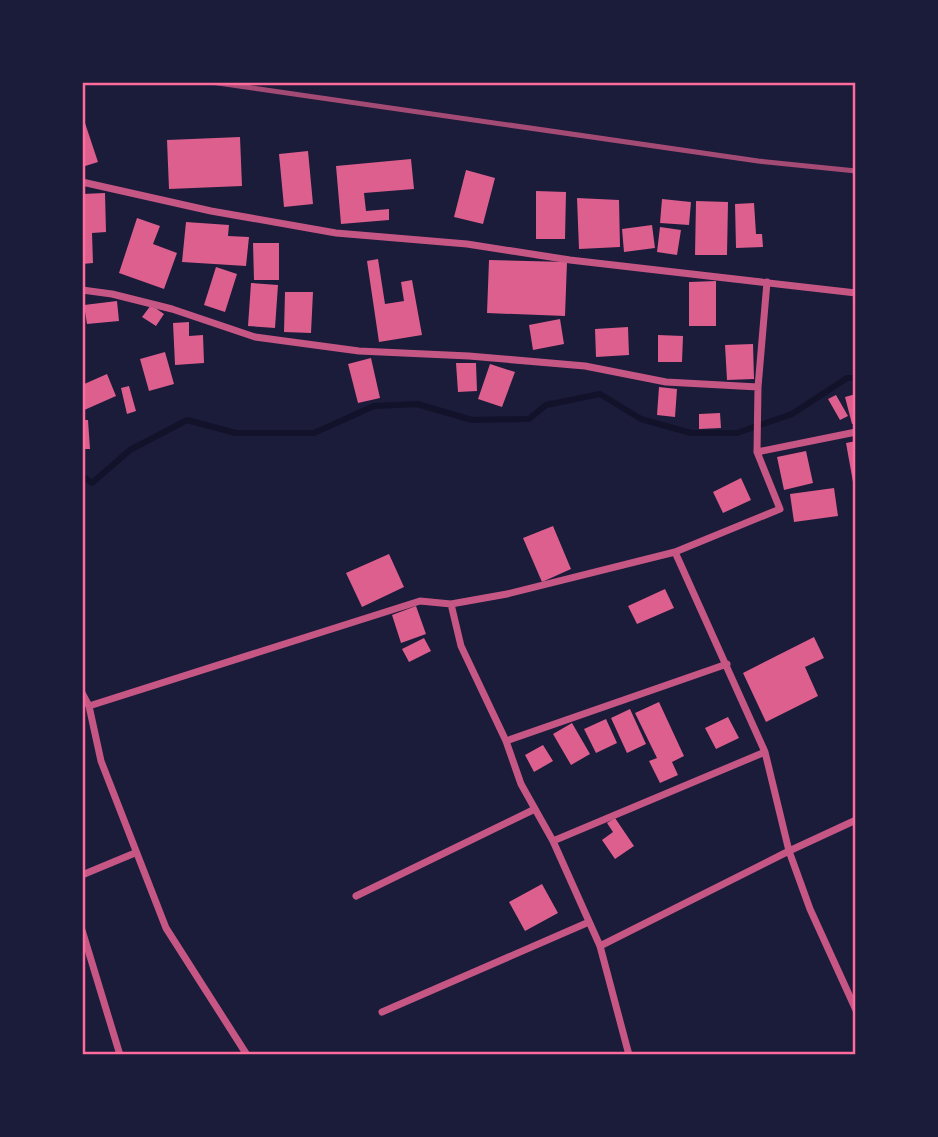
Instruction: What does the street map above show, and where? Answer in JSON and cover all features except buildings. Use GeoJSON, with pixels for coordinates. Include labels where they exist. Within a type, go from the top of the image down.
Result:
{"type":"FeatureCollection","features":[{"type":"Feature","properties":{"kind":"street"},"geometry":{"type":"LineString","coordinates":[[82,182],[211,211],[336,233],[467,244],[570,260],[856,293]]}},
{"type":"Feature","properties":{"kind":"street"},"geometry":{"type":"LineString","coordinates":[[89,706],[420,601],[451,604],[507,594],[675,552],[780,509],[757,452],[758,387],[767,282]]}},
{"type":"Feature","properties":{"kind":"street"},"geometry":{"type":"LineString","coordinates":[[82,290],[112,294],[172,309],[255,337],[359,351],[469,356],[585,366],[666,382],[758,387]]}},
{"type":"Feature","properties":{"kind":"street"},"geometry":{"type":"LineString","coordinates":[[757,452],[856,432]]}},
{"type":"Feature","properties":{"kind":"street"},"geometry":{"type":"LineString","coordinates":[[675,552],[765,752],[789,851],[810,909],[856,1010]]}},
{"type":"Feature","properties":{"kind":"street"},"geometry":{"type":"LineString","coordinates":[[451,604],[461,646],[506,741],[521,784],[553,841],[600,946],[629,1055]]}},
{"type":"Feature","properties":{"kind":"street"},"geometry":{"type":"LineString","coordinates":[[506,741],[727,664]]}},
{"type":"Feature","properties":{"kind":"street"},"geometry":{"type":"LineString","coordinates":[[82,693],[89,706],[101,761],[166,928],[247,1055]]}},
{"type":"Feature","properties":{"kind":"street"},"geometry":{"type":"LineString","coordinates":[[553,841],[765,752]]}},
{"type":"Feature","properties":{"kind":"street"},"geometry":{"type":"LineString","coordinates":[[356,896],[535,809]]}},
{"type":"Feature","properties":{"kind":"street"},"geometry":{"type":"LineString","coordinates":[[600,946],[856,820]]}},
{"type":"Feature","properties":{"kind":"street"},"geometry":{"type":"LineString","coordinates":[[82,875],[135,853]]}},
{"type":"Feature","properties":{"kind":"street"},"geometry":{"type":"LineString","coordinates":[[382,1012],[589,922]]}},
{"type":"Feature","properties":{"kind":"street"},"geometry":{"type":"LineString","coordinates":[[82,930],[120,1055]]}},
{"type":"Feature","properties":{"kind":"waterway"},"geometry":{"type":"LineString","coordinates":[[82,476],[92,483],[130,450],[187,420],[236,433],[314,433],[374,406],[417,404],[472,420],[529,419],[546,405],[600,394],[641,419],[691,433],[737,433],[792,414],[847,378],[856,378]]}},
{"type":"Feature","properties":{"kind":"railway"},"geometry":{"type":"LineString","coordinates":[[211,82],[758,161],[856,171]]}}]}
